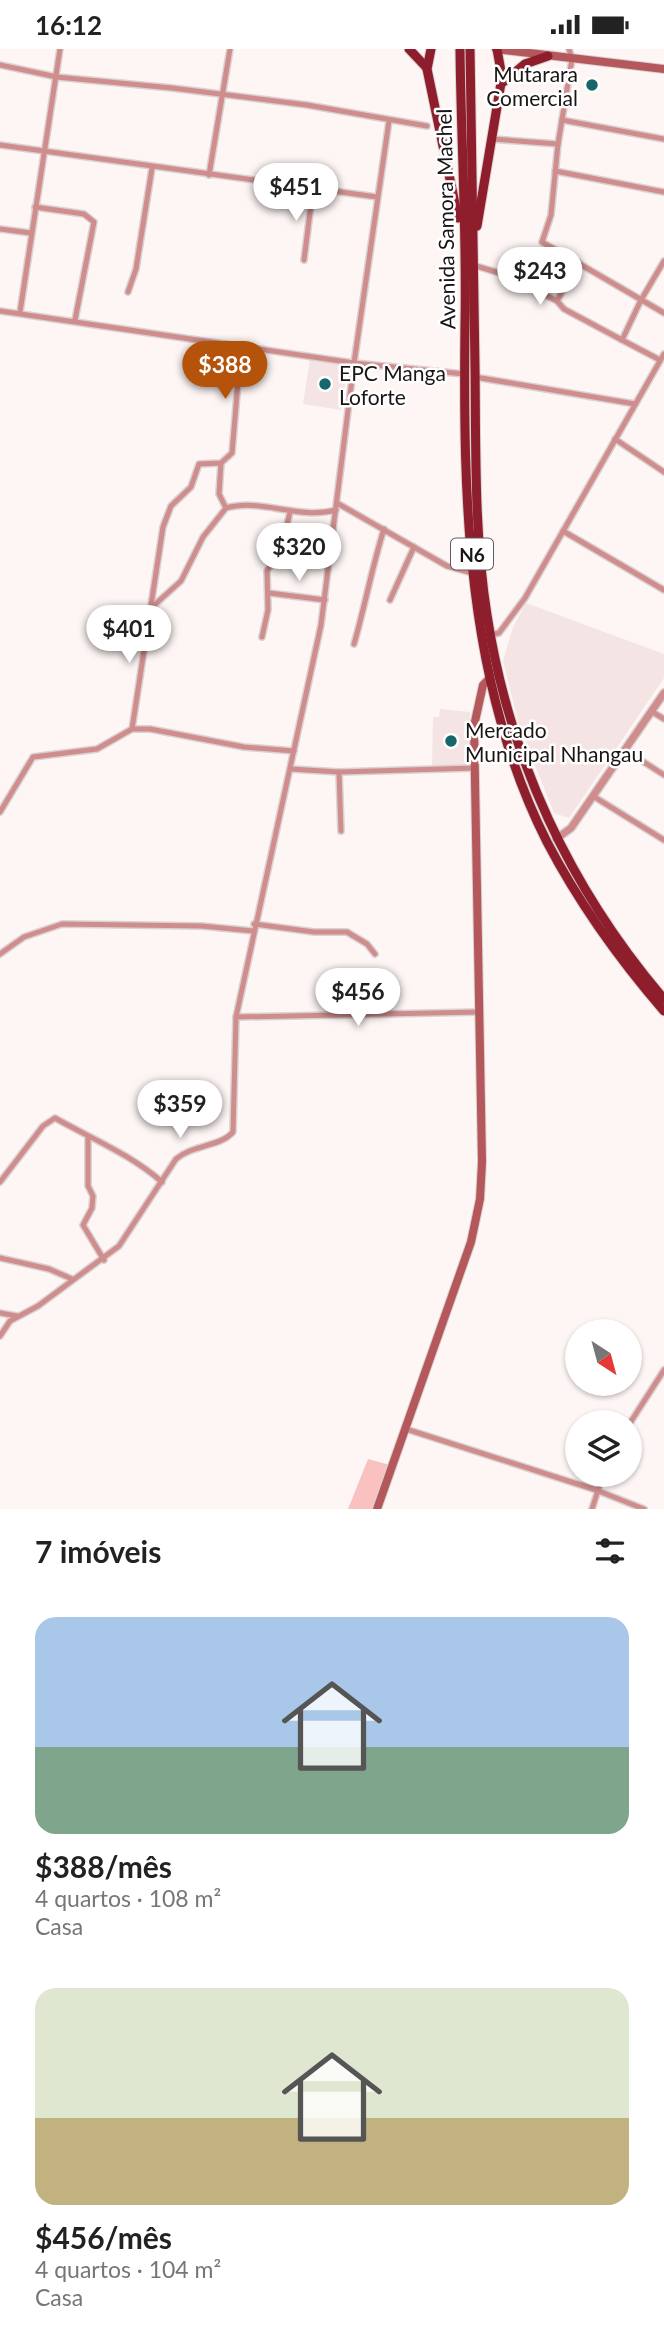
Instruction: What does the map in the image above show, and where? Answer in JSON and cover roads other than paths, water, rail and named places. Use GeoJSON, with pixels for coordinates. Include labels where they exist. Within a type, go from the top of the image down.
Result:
{"type":"FeatureCollection","features":[{"type":"Feature","properties":{"kind":"highway"},"geometry":{"type":"LineString","coordinates":[[409,49],[426,69]]}},
{"type":"Feature","properties":{"kind":"highway"},"geometry":{"type":"LineString","coordinates":[[431,49],[426,69],[463,234]]}},
{"type":"Feature","properties":{"kind":"highway","name":"Avenida Samora Machel"},"geometry":{"type":"LineString","coordinates":[[460,49],[464,374],[472,573],[489,678],[520,779],[547,841],[593,919],[664,1011]]}},
{"type":"Feature","properties":{"kind":"highway","name":"Avenida Samora Machel"},"geometry":{"type":"LineString","coordinates":[[470,49],[481,570],[491,635],[508,713],[529,777],[556,839],[608,927],[664,999]]}},
{"type":"Feature","properties":{"kind":"highway"},"geometry":{"type":"LineString","coordinates":[[473,248],[501,84],[502,71],[496,49]]}},
{"type":"Feature","properties":{"kind":"highway"},"geometry":{"type":"LineString","coordinates":[[536,49],[548,56]]}},
{"type":"Feature","properties":{"kind":"highway"},"geometry":{"type":"LineString","coordinates":[[501,84],[525,64],[548,56]]}},
{"type":"Feature","properties":{"kind":"main road"},"geometry":{"type":"LineString","coordinates":[[496,49],[664,69]]}},
{"type":"Feature","properties":{"kind":"main road"},"geometry":{"type":"LineString","coordinates":[[377,1509],[471,1241],[480,1199],[475,710],[483,685],[489,678]]}},
{"type":"Feature","properties":{"kind":"street"},"geometry":{"type":"LineString","coordinates":[[20,312],[60,49]]}},
{"type":"Feature","properties":{"kind":"street"},"geometry":{"type":"LineString","coordinates":[[209,175],[230,49]]}},
{"type":"Feature","properties":{"kind":"street"},"geometry":{"type":"LineString","coordinates":[[569,49],[572,59],[558,144],[551,215],[542,242],[664,313]]}},
{"type":"Feature","properties":{"kind":"street"},"geometry":{"type":"LineString","coordinates":[[0,65],[57,77],[173,88],[427,126]]}},
{"type":"Feature","properties":{"kind":"street"},"geometry":{"type":"LineString","coordinates":[[562,120],[664,139]]}},
{"type":"Feature","properties":{"kind":"street"},"geometry":{"type":"LineString","coordinates":[[0,1336],[17,1316],[38,1306],[72,1279],[104,1260],[124,1240],[169,1167],[184,1153],[222,1140],[233,1132],[236,1017],[325,600],[354,363],[389,121]]}},
{"type":"Feature","properties":{"kind":"street"},"geometry":{"type":"LineString","coordinates":[[492,139],[558,144]]}},
{"type":"Feature","properties":{"kind":"street"},"geometry":{"type":"LineString","coordinates":[[0,145],[377,197]]}},
{"type":"Feature","properties":{"kind":"street"},"geometry":{"type":"LineString","coordinates":[[128,292],[136,269],[152,168]]}},
{"type":"Feature","properties":{"kind":"street"},"geometry":{"type":"LineString","coordinates":[[555,171],[664,192]]}},
{"type":"Feature","properties":{"kind":"street"},"geometry":{"type":"LineString","coordinates":[[304,260],[313,189]]}},
{"type":"Feature","properties":{"kind":"street"},"geometry":{"type":"LineString","coordinates":[[35,207],[84,214],[94,222],[75,320]]}},
{"type":"Feature","properties":{"kind":"street"},"geometry":{"type":"LineString","coordinates":[[0,229],[31,233]]}},
{"type":"Feature","properties":{"kind":"street"},"geometry":{"type":"LineString","coordinates":[[622,340],[664,261]]}},
{"type":"Feature","properties":{"kind":"street"},"geometry":{"type":"LineString","coordinates":[[557,301],[578,263]]}},
{"type":"Feature","properties":{"kind":"street"},"geometry":{"type":"LineString","coordinates":[[473,265],[506,275],[557,301],[564,309],[660,361]]}},
{"type":"Feature","properties":{"kind":"street"},"geometry":{"type":"LineString","coordinates":[[0,311],[354,363],[464,374]]}},
{"type":"Feature","properties":{"kind":"street"},"geometry":{"type":"LineString","coordinates":[[132,729],[162,552],[161,535],[171,506],[191,487],[199,464],[221,463],[233,448],[241,347]]}},
{"type":"Feature","properties":{"kind":"street"},"geometry":{"type":"LineString","coordinates":[[491,635],[499,633],[525,598],[664,353]]}},
{"type":"Feature","properties":{"kind":"street"},"geometry":{"type":"LineString","coordinates":[[475,377],[635,404]]}},
{"type":"Feature","properties":{"kind":"street"},"geometry":{"type":"LineString","coordinates":[[615,439],[664,472]]}},
{"type":"Feature","properties":{"kind":"street"},"geometry":{"type":"LineString","coordinates":[[221,463],[219,493],[226,508]]}},
{"type":"Feature","properties":{"kind":"street"},"geometry":{"type":"LineString","coordinates":[[337,503],[447,566],[472,573]]}},
{"type":"Feature","properties":{"kind":"street"},"geometry":{"type":"LineString","coordinates":[[151,608],[181,581],[203,537],[226,508],[241,506],[315,515],[336,510]]}},
{"type":"Feature","properties":{"kind":"street"},"geometry":{"type":"LineString","coordinates":[[262,637],[269,593],[266,586],[267,571],[282,546],[290,512]]}},
{"type":"Feature","properties":{"kind":"street"},"geometry":{"type":"LineString","coordinates":[[354,644],[362,620],[368,579],[384,529]]}},
{"type":"Feature","properties":{"kind":"street"},"geometry":{"type":"LineString","coordinates":[[563,531],[664,590]]}},
{"type":"Feature","properties":{"kind":"street"},"geometry":{"type":"LineString","coordinates":[[390,600],[414,547]]}},
{"type":"Feature","properties":{"kind":"street"},"geometry":{"type":"LineString","coordinates":[[269,593],[325,600]]}},
{"type":"Feature","properties":{"kind":"street"},"geometry":{"type":"LineString","coordinates":[[556,839],[571,828],[664,692]]}},
{"type":"Feature","properties":{"kind":"street"},"geometry":{"type":"LineString","coordinates":[[652,711],[664,719]]}},
{"type":"Feature","properties":{"kind":"street"},"geometry":{"type":"LineString","coordinates":[[0,812],[33,757],[97,749],[132,729],[150,729],[244,747],[294,751]]}},
{"type":"Feature","properties":{"kind":"street"},"geometry":{"type":"LineString","coordinates":[[625,750],[664,775]]}},
{"type":"Feature","properties":{"kind":"street"},"geometry":{"type":"LineString","coordinates":[[291,769],[339,772],[475,768]]}},
{"type":"Feature","properties":{"kind":"street"},"geometry":{"type":"LineString","coordinates":[[339,772],[341,831]]}},
{"type":"Feature","properties":{"kind":"street"},"geometry":{"type":"LineString","coordinates":[[593,796],[664,840]]}},
{"type":"Feature","properties":{"kind":"street"},"geometry":{"type":"LineString","coordinates":[[0,954],[24,937],[62,924],[202,926],[347,933],[367,944],[375,954]]}},
{"type":"Feature","properties":{"kind":"street"},"geometry":{"type":"LineString","coordinates":[[236,1017],[480,1012]]}},
{"type":"Feature","properties":{"kind":"street"},"geometry":{"type":"LineString","coordinates":[[0,1182],[52,1118],[134,1159],[162,1182]]}},
{"type":"Feature","properties":{"kind":"street"},"geometry":{"type":"LineString","coordinates":[[88,1138],[88,1187],[93,1196],[92,1207],[83,1225],[104,1260]]}},
{"type":"Feature","properties":{"kind":"street"},"geometry":{"type":"LineString","coordinates":[[0,1258],[49,1269],[72,1279]]}},
{"type":"Feature","properties":{"kind":"street"},"geometry":{"type":"LineString","coordinates":[[0,1313],[17,1316]]}},
{"type":"Feature","properties":{"kind":"street"},"geometry":{"type":"LineString","coordinates":[[638,1410],[664,1370]]}},
{"type":"Feature","properties":{"kind":"street"},"geometry":{"type":"LineString","coordinates":[[407,1429],[596,1490],[644,1509]]}},
{"type":"Feature","properties":{"kind":"street"},"geometry":{"type":"LineString","coordinates":[[592,1509],[597,1487]]}},
{"type":"Feature","properties":{"kind":"place","name":"Mutarara Comercial"},"geometry":{"type":"Point","coordinates":[592,85]}},
{"type":"Feature","properties":{"kind":"place","name":"EPC Manga Loforte"},"geometry":{"type":"Point","coordinates":[325,384]}},
{"type":"Feature","properties":{"kind":"place","name":"Mercado Municipal Nhangau"},"geometry":{"type":"Point","coordinates":[451,741]}}]}
